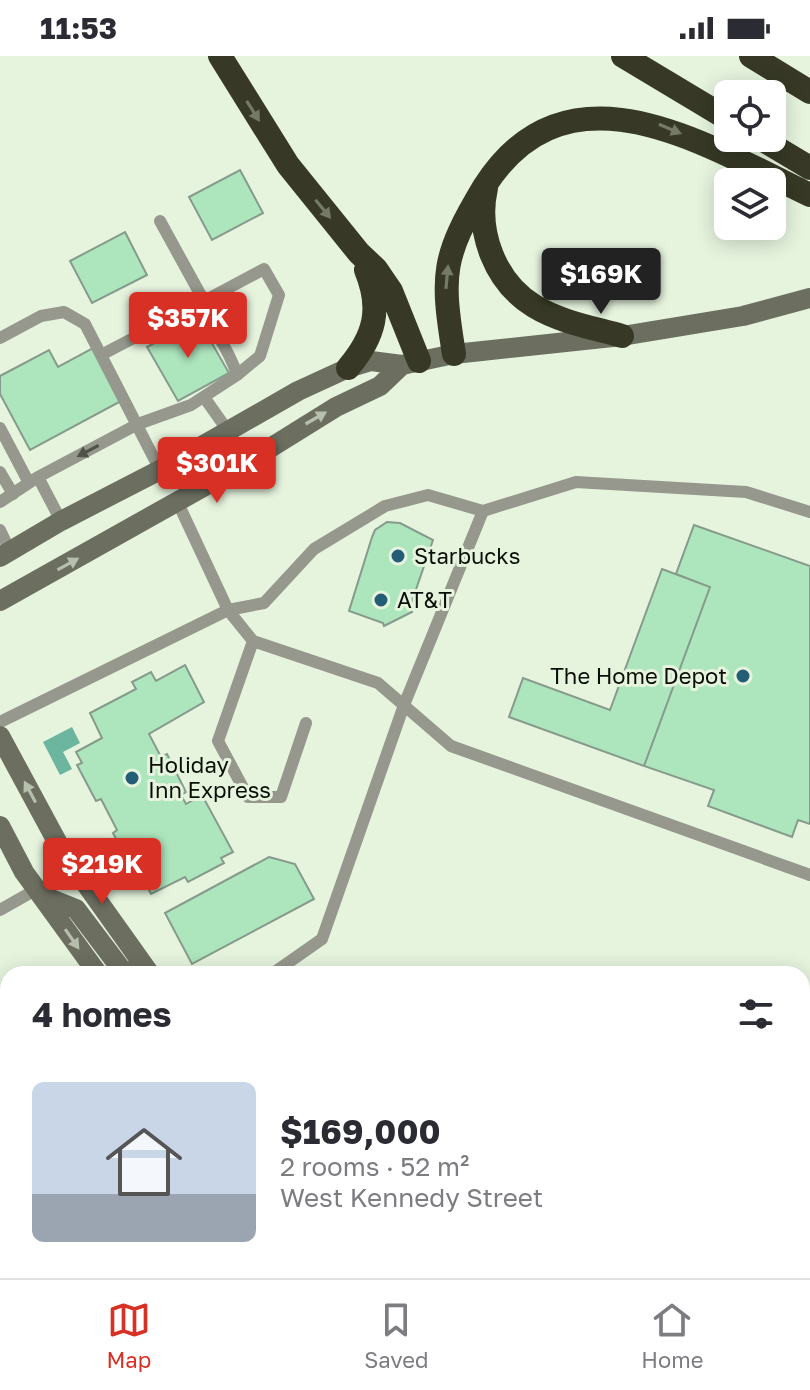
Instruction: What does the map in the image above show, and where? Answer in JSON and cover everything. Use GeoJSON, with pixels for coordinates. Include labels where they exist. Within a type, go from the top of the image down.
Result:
{"type":"FeatureCollection","features":[{"type":"Feature","properties":{"kind":"highway"},"geometry":{"type":"LineString","coordinates":[[220,56],[288,165],[391,291],[410,363]]}},
{"type":"Feature","properties":{"kind":"highway"},"geometry":{"type":"LineString","coordinates":[[623,56],[714,111]]}},
{"type":"Feature","properties":{"kind":"highway"},"geometry":{"type":"LineString","coordinates":[[751,56],[810,92]]}},
{"type":"Feature","properties":{"kind":"highway"},"geometry":{"type":"LineString","coordinates":[[454,354],[445,299],[451,250],[462,223],[501,160],[519,142],[544,126],[572,116],[633,116],[665,126],[810,195]]}},
{"type":"Feature","properties":{"kind":"highway"},"geometry":{"type":"LineString","coordinates":[[783,152],[810,168]]}},
{"type":"Feature","properties":{"kind":"highway"},"geometry":{"type":"LineString","coordinates":[[488,180],[482,204],[487,244],[498,270],[514,289],[533,306],[557,317],[622,336]]}},
{"type":"Feature","properties":{"kind":"highway"},"geometry":{"type":"LineString","coordinates":[[348,368],[363,350],[376,313],[375,291],[359,253]]}},
{"type":"Feature","properties":{"kind":"street"},"geometry":{"type":"LineString","coordinates":[[5,554],[298,391],[348,368],[371,361],[410,363],[454,354],[622,336],[743,316],[810,298]]}},
{"type":"Feature","properties":{"kind":"street"},"geometry":{"type":"LineString","coordinates":[[0,601],[178,503],[316,418],[380,386],[410,363]]}},
{"type":"Feature","properties":{"kind":"street"},"geometry":{"type":"LineString","coordinates":[[160,470],[178,503]]}},
{"type":"Feature","properties":{"kind":"street"},"geometry":{"type":"LineString","coordinates":[[0,736],[61,849],[144,966]]}},
{"type":"Feature","properties":{"kind":"street"},"geometry":{"type":"LineString","coordinates":[[0,826],[24,872],[92,966]]}},
{"type":"Feature","properties":{"kind":"street"},"geometry":{"type":"LineString","coordinates":[[39,892],[76,909],[119,966]]}},
{"type":"Feature","properties":{"kind":"street"},"geometry":{"type":"LineString","coordinates":[[466,1278],[502,1278]]}},
{"type":"Feature","properties":{"kind":"lane"},"geometry":{"type":"LineString","coordinates":[[160,221],[204,301]]}},
{"type":"Feature","properties":{"kind":"lane"},"geometry":{"type":"LineString","coordinates":[[0,502],[34,480],[138,424],[191,405],[237,375],[260,356],[279,295],[264,269],[101,355]]}},
{"type":"Feature","properties":{"kind":"lane"},"geometry":{"type":"LineString","coordinates":[[191,308],[201,311],[233,361],[237,375]]}},
{"type":"Feature","properties":{"kind":"lane"},"geometry":{"type":"LineString","coordinates":[[0,338],[41,316],[64,312],[85,324],[160,470]]}},
{"type":"Feature","properties":{"kind":"lane"},"geometry":{"type":"LineString","coordinates":[[204,397],[228,431]]}},
{"type":"Feature","properties":{"kind":"lane"},"geometry":{"type":"LineString","coordinates":[[0,428],[61,521]]}},
{"type":"Feature","properties":{"kind":"lane"},"geometry":{"type":"LineString","coordinates":[[0,472],[13,494]]}},
{"type":"Feature","properties":{"kind":"lane"},"geometry":{"type":"LineString","coordinates":[[0,722],[228,610],[264,603],[314,549],[385,506],[428,495],[483,511],[576,482],[746,492],[810,512]]}},
{"type":"Feature","properties":{"kind":"lane"},"geometry":{"type":"LineString","coordinates":[[178,503],[228,610],[253,641],[378,683],[451,746],[810,875]]}},
{"type":"Feature","properties":{"kind":"lane"},"geometry":{"type":"LineString","coordinates":[[283,966],[322,939],[404,705],[483,511]]}},
{"type":"Feature","properties":{"kind":"lane"},"geometry":{"type":"LineString","coordinates":[[0,530],[5,554]]}},
{"type":"Feature","properties":{"kind":"lane"},"geometry":{"type":"LineString","coordinates":[[253,641],[218,741],[248,797],[281,797],[306,723]]}},
{"type":"Feature","properties":{"kind":"lane"},"geometry":{"type":"LineString","coordinates":[[0,910],[39,892]]}},
{"type":"Feature","properties":{"kind":"water"},"geometry":{"type":"Polygon","coordinates":[[[72,727],[80,743],[63,752],[72,769],[60,775],[43,742],[72,727]]]}},
{"type":"Feature","properties":{"kind":"building"},"geometry":{"type":"Polygon","coordinates":[[[240,170],[263,213],[212,240],[189,197],[240,170]]]}},
{"type":"Feature","properties":{"kind":"building"},"geometry":{"type":"Polygon","coordinates":[[[125,232],[147,275],[92,303],[70,261],[125,232]]]}},
{"type":"Feature","properties":{"kind":"building"},"geometry":{"type":"Polygon","coordinates":[[[198,319],[229,373],[178,401],[147,347],[198,319]]]}},
{"type":"Feature","properties":{"kind":"building"},"geometry":{"type":"Polygon","coordinates":[[[93,348],[121,401],[30,450],[0,394],[0,376],[49,350],[58,367],[93,348]]]}},
{"type":"Feature","properties":{"kind":"building"},"geometry":{"type":"Polygon","coordinates":[[[387,522],[400,523],[433,540],[410,607],[412,612],[384,626],[349,611],[372,537],[375,530],[387,522]]]}},
{"type":"Feature","properties":{"kind":"building","name":"The Home Depot"},"geometry":{"type":"Polygon","coordinates":[[[694,525],[810,566],[810,824],[798,820],[792,837],[708,806],[714,790],[644,766],[710,587],[676,574],[694,525]]]}},
{"type":"Feature","properties":{"kind":"building"},"geometry":{"type":"Polygon","coordinates":[[[662,569],[710,587],[644,766],[509,717],[523,678],[610,710],[662,569]]]}},
{"type":"Feature","properties":{"kind":"building","name":"Holiday Inn Express"},"geometry":{"type":"Polygon","coordinates":[[[185,665],[204,702],[149,734],[161,757],[167,754],[186,792],[181,795],[186,804],[202,795],[233,852],[221,858],[224,863],[188,882],[185,877],[151,894],[140,872],[135,875],[113,833],[117,830],[101,799],[96,801],[77,765],[82,763],[76,752],[102,738],[90,713],[136,689],[132,682],[151,672],[156,681],[185,665]]]}},
{"type":"Feature","properties":{"kind":"building"},"geometry":{"type":"Polygon","coordinates":[[[269,857],[295,864],[314,899],[192,964],[165,913],[269,857]]]}},
{"type":"Feature","properties":{"kind":"place","name":"Starbucks"},"geometry":{"type":"Point","coordinates":[398,556]}},
{"type":"Feature","properties":{"kind":"place","name":"AT&T"},"geometry":{"type":"Point","coordinates":[381,600]}},
{"type":"Feature","properties":{"kind":"place","name":"The Home Depot"},"geometry":{"type":"Point","coordinates":[743,676]}},
{"type":"Feature","properties":{"kind":"place","name":"Holiday Inn Express"},"geometry":{"type":"Point","coordinates":[132,778]}}]}
